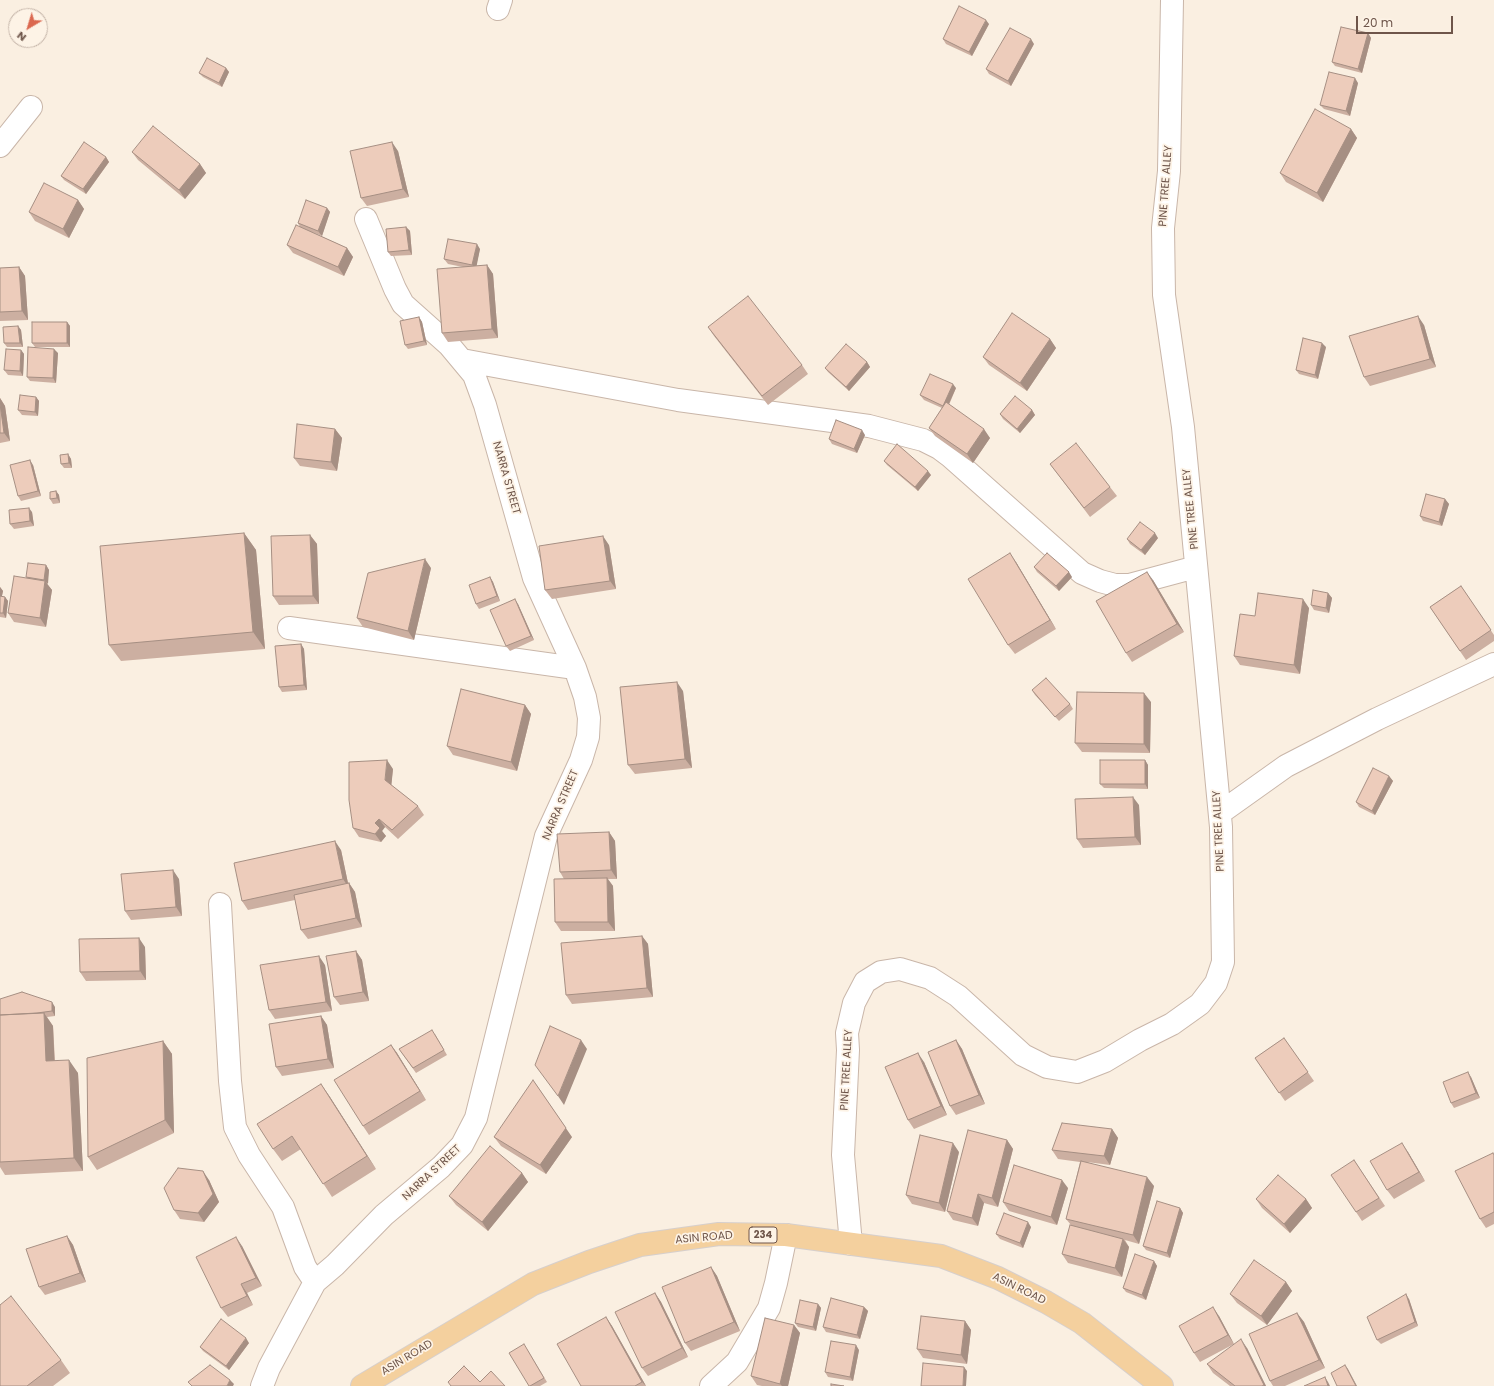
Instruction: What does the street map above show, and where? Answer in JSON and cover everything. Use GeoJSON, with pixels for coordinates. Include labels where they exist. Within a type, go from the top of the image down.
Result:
{"type":"FeatureCollection","features":[{"type":"Feature","properties":{"kind":"main road","name":"ASIN ROAD"},"geometry":{"type":"LineString","coordinates":[[362,1386],[533,1284],[589,1262],[640,1245],[719,1234],[786,1235],[941,1256],[998,1278],[1046,1302],[1082,1323],[1162,1386]]}},
{"type":"Feature","properties":{"kind":"street","name":"PINE TREE ALLEY"},"geometry":{"type":"LineString","coordinates":[[851,1244],[843,1155],[847,1073],[847,1033],[854,1003],[865,982],[881,972],[900,969],[930,978],[958,996],[1023,1054],[1047,1067],[1077,1072],[1105,1061],[1140,1040],[1172,1024],[1200,1004],[1216,983],[1223,962],[1220,813],[1183,427],[1164,295],[1163,228],[1169,171],[1172,0]]}},
{"type":"Feature","properties":{"kind":"street"},"geometry":{"type":"LineString","coordinates":[[0,146],[31,107]]}},
{"type":"Feature","properties":{"kind":"street","name":"NARRA STREET"},"geometry":{"type":"LineString","coordinates":[[262,1386],[269,1368],[314,1282],[335,1265],[384,1215],[421,1185],[462,1146],[476,1118],[546,836],[580,760],[588,737],[589,718],[586,696],[575,668],[534,578],[485,405],[474,375],[449,345],[403,304],[394,290],[366,219]]}},
{"type":"Feature","properties":{"kind":"street"},"geometry":{"type":"LineString","coordinates":[[462,360],[678,400],[869,426],[922,440],[939,448],[951,457],[1082,573],[1114,585],[1129,585],[1196,567]]}},
{"type":"Feature","properties":{"kind":"street"},"geometry":{"type":"LineString","coordinates":[[288,628],[575,668]]}},
{"type":"Feature","properties":{"kind":"street"},"geometry":{"type":"LineString","coordinates":[[1220,813],[1286,766],[1377,719],[1494,664]]}},
{"type":"Feature","properties":{"kind":"street"},"geometry":{"type":"LineString","coordinates":[[220,904],[230,1081],[235,1127],[249,1155],[283,1207],[306,1267],[314,1282]]}},
{"type":"Feature","properties":{"kind":"street"},"geometry":{"type":"LineString","coordinates":[[711,1386],[737,1362],[769,1308],[786,1235]]}},
{"type":"Feature","properties":{"kind":"building"},"geometry":{"type":"Polygon","coordinates":[[[959,6],[986,20],[969,52],[943,39],[959,6]]]}},
{"type":"Feature","properties":{"kind":"building"},"geometry":{"type":"Polygon","coordinates":[[[1341,27],[1368,33],[1358,69],[1332,62],[1341,27]]]}},
{"type":"Feature","properties":{"kind":"building"},"geometry":{"type":"Polygon","coordinates":[[[1010,28],[1031,39],[1008,81],[986,69],[1010,28]]]}},
{"type":"Feature","properties":{"kind":"building"},"geometry":{"type":"Polygon","coordinates":[[[207,58],[226,68],[219,83],[199,73],[207,58]]]}},
{"type":"Feature","properties":{"kind":"building"},"geometry":{"type":"Polygon","coordinates":[[[1329,72],[1355,78],[1346,111],[1320,105],[1329,72]]]}},
{"type":"Feature","properties":{"kind":"building"},"geometry":{"type":"Polygon","coordinates":[[[1315,109],[1351,129],[1317,193],[1280,173],[1315,109]]]}},
{"type":"Feature","properties":{"kind":"building"},"geometry":{"type":"Polygon","coordinates":[[[153,126],[200,164],[179,190],[132,152],[153,126]]]}},
{"type":"Feature","properties":{"kind":"building"},"geometry":{"type":"Polygon","coordinates":[[[84,142],[106,157],[83,189],[61,176],[84,142]]]}},
{"type":"Feature","properties":{"kind":"building"},"geometry":{"type":"Polygon","coordinates":[[[392,142],[403,189],[361,198],[350,151],[392,142]]]}},
{"type":"Feature","properties":{"kind":"building"},"geometry":{"type":"Polygon","coordinates":[[[44,183],[78,200],[63,229],[29,212],[44,183]]]}},
{"type":"Feature","properties":{"kind":"building"},"geometry":{"type":"Polygon","coordinates":[[[306,200],[327,208],[318,231],[298,223],[306,200]]]}},
{"type":"Feature","properties":{"kind":"building"},"geometry":{"type":"Polygon","coordinates":[[[296,225],[347,248],[338,267],[287,245],[296,225]]]}},
{"type":"Feature","properties":{"kind":"building"},"geometry":{"type":"Polygon","coordinates":[[[406,227],[409,250],[388,252],[386,229],[406,227]]]}},
{"type":"Feature","properties":{"kind":"building"},"geometry":{"type":"Polygon","coordinates":[[[448,239],[477,244],[472,265],[444,259],[448,239]]]}},
{"type":"Feature","properties":{"kind":"building"},"geometry":{"type":"Polygon","coordinates":[[[487,265],[492,329],[442,333],[437,269],[487,265]]]}},
{"type":"Feature","properties":{"kind":"building"},"geometry":{"type":"Polygon","coordinates":[[[19,267],[22,311],[0,312],[0,268],[19,267]]]}},
{"type":"Feature","properties":{"kind":"building"},"geometry":{"type":"Polygon","coordinates":[[[748,296],[802,365],[762,396],[708,327],[748,296]]]}},
{"type":"Feature","properties":{"kind":"building"},"geometry":{"type":"Polygon","coordinates":[[[1012,313],[1050,339],[1020,383],[983,357],[1012,313]]]}},
{"type":"Feature","properties":{"kind":"building"},"geometry":{"type":"Polygon","coordinates":[[[1418,316],[1430,359],[1364,377],[1349,336],[1418,316]]]}},
{"type":"Feature","properties":{"kind":"building"},"geometry":{"type":"Polygon","coordinates":[[[419,317],[424,341],[405,345],[400,321],[419,317]]]}},
{"type":"Feature","properties":{"kind":"building"},"geometry":{"type":"Polygon","coordinates":[[[32,322],[67,322],[67,343],[32,343],[32,322]]]}},
{"type":"Feature","properties":{"kind":"building"},"geometry":{"type":"Polygon","coordinates":[[[18,326],[20,343],[4,343],[3,327],[18,326]]]}},
{"type":"Feature","properties":{"kind":"building"},"geometry":{"type":"Polygon","coordinates":[[[1303,338],[1322,343],[1315,375],[1296,370],[1303,338]]]}},
{"type":"Feature","properties":{"kind":"building"},"geometry":{"type":"Polygon","coordinates":[[[846,344],[867,362],[846,387],[825,368],[846,344]]]}},
{"type":"Feature","properties":{"kind":"building"},"geometry":{"type":"Polygon","coordinates":[[[28,347],[54,349],[53,378],[27,377],[28,347]]]}},
{"type":"Feature","properties":{"kind":"building"},"geometry":{"type":"Polygon","coordinates":[[[6,349],[21,350],[20,371],[4,370],[6,349]]]}},
{"type":"Feature","properties":{"kind":"building"},"geometry":{"type":"Polygon","coordinates":[[[930,374],[953,384],[943,406],[920,395],[930,374]]]}},
{"type":"Feature","properties":{"kind":"building"},"geometry":{"type":"Polygon","coordinates":[[[20,395],[36,397],[35,412],[18,410],[20,395]]]}},
{"type":"Feature","properties":{"kind":"building"},"geometry":{"type":"Polygon","coordinates":[[[1015,396],[1032,410],[1017,429],[1000,414],[1015,396]]]}},
{"type":"Feature","properties":{"kind":"building"},"geometry":{"type":"Polygon","coordinates":[[[946,402],[984,429],[967,454],[929,428],[946,402]]]}},
{"type":"Feature","properties":{"kind":"building"},"geometry":{"type":"Polygon","coordinates":[[[0,404],[4,433],[0,433],[0,404]]]}},
{"type":"Feature","properties":{"kind":"building"},"geometry":{"type":"Polygon","coordinates":[[[836,420],[862,430],[854,449],[829,439],[836,420]]]}},
{"type":"Feature","properties":{"kind":"building"},"geometry":{"type":"Polygon","coordinates":[[[297,424],[335,429],[331,462],[294,458],[297,424]]]}},
{"type":"Feature","properties":{"kind":"building"},"geometry":{"type":"Polygon","coordinates":[[[1076,443],[1110,487],[1084,508],[1050,464],[1076,443]]]}},
{"type":"Feature","properties":{"kind":"building"},"geometry":{"type":"Polygon","coordinates":[[[897,444],[928,471],[915,487],[884,461],[897,444]]]}},
{"type":"Feature","properties":{"kind":"building"},"geometry":{"type":"Polygon","coordinates":[[[68,454],[69,463],[61,464],[60,455],[68,454]]]}},
{"type":"Feature","properties":{"kind":"building"},"geometry":{"type":"Polygon","coordinates":[[[30,460],[38,491],[18,496],[10,465],[30,460]]]}},
{"type":"Feature","properties":{"kind":"building"},"geometry":{"type":"Polygon","coordinates":[[[56,491],[57,498],[50,499],[50,492],[56,491]]]}},
{"type":"Feature","properties":{"kind":"building"},"geometry":{"type":"Polygon","coordinates":[[[1426,494],[1445,499],[1439,522],[1420,516],[1426,494]]]}},
{"type":"Feature","properties":{"kind":"building"},"geometry":{"type":"Polygon","coordinates":[[[29,508],[30,521],[10,524],[9,510],[29,508]]]}},
{"type":"Feature","properties":{"kind":"building"},"geometry":{"type":"Polygon","coordinates":[[[1140,522],[1155,533],[1141,550],[1127,539],[1140,522]]]}},
{"type":"Feature","properties":{"kind":"building"},"geometry":{"type":"Polygon","coordinates":[[[244,533],[253,632],[109,645],[100,546],[244,533]]]}},
{"type":"Feature","properties":{"kind":"building"},"geometry":{"type":"Polygon","coordinates":[[[310,535],[313,596],[273,596],[271,536],[310,535]]]}},
{"type":"Feature","properties":{"kind":"building"},"geometry":{"type":"Polygon","coordinates":[[[603,536],[610,581],[545,590],[539,546],[603,536]]]}},
{"type":"Feature","properties":{"kind":"building"},"geometry":{"type":"Polygon","coordinates":[[[1010,553],[1050,620],[1008,645],[968,579],[1010,553]]]}},
{"type":"Feature","properties":{"kind":"building"},"geometry":{"type":"Polygon","coordinates":[[[1047,553],[1069,572],[1056,586],[1034,567],[1047,553]]]}},
{"type":"Feature","properties":{"kind":"building"},"geometry":{"type":"Polygon","coordinates":[[[425,559],[408,631],[357,618],[368,573],[425,559]]]}},
{"type":"Feature","properties":{"kind":"building"},"geometry":{"type":"Polygon","coordinates":[[[28,563],[46,565],[44,580],[26,577],[28,563]]]}},
{"type":"Feature","properties":{"kind":"building"},"geometry":{"type":"Polygon","coordinates":[[[1147,572],[1177,624],[1126,653],[1096,601],[1147,572]]]}},
{"type":"Feature","properties":{"kind":"building"},"geometry":{"type":"Polygon","coordinates":[[[14,576],[45,581],[40,618],[8,613],[14,576]]]}},
{"type":"Feature","properties":{"kind":"building"},"geometry":{"type":"Polygon","coordinates":[[[490,577],[497,596],[476,604],[469,585],[490,577]]]}},
{"type":"Feature","properties":{"kind":"building"},"geometry":{"type":"Polygon","coordinates":[[[1461,586],[1491,630],[1460,651],[1430,607],[1461,586]]]}},
{"type":"Feature","properties":{"kind":"building"},"geometry":{"type":"Polygon","coordinates":[[[1313,590],[1328,593],[1326,608],[1311,605],[1313,590]]]}},
{"type":"Feature","properties":{"kind":"building"},"geometry":{"type":"Polygon","coordinates":[[[1258,593],[1303,599],[1294,665],[1234,656],[1240,614],[1255,616],[1258,593]]]}},
{"type":"Feature","properties":{"kind":"building"},"geometry":{"type":"Polygon","coordinates":[[[0,596],[5,597],[3,613],[0,613],[0,596]]]}},
{"type":"Feature","properties":{"kind":"building"},"geometry":{"type":"Polygon","coordinates":[[[515,599],[531,636],[506,646],[490,610],[515,599]]]}},
{"type":"Feature","properties":{"kind":"building"},"geometry":{"type":"Polygon","coordinates":[[[301,644],[304,685],[279,687],[275,646],[301,644]]]}},
{"type":"Feature","properties":{"kind":"building"},"geometry":{"type":"Polygon","coordinates":[[[1046,678],[1070,704],[1055,717],[1032,690],[1046,678]]]}},
{"type":"Feature","properties":{"kind":"building"},"geometry":{"type":"Polygon","coordinates":[[[677,682],[685,759],[628,765],[620,687],[677,682]]]}},
{"type":"Feature","properties":{"kind":"building"},"geometry":{"type":"Polygon","coordinates":[[[461,689],[525,705],[511,762],[447,746],[461,689]]]}},
{"type":"Feature","properties":{"kind":"building"},"geometry":{"type":"Polygon","coordinates":[[[1077,692],[1144,693],[1144,744],[1075,743],[1077,692]]]}},
{"type":"Feature","properties":{"kind":"building"},"geometry":{"type":"Polygon","coordinates":[[[387,760],[385,780],[418,806],[392,830],[379,819],[375,823],[380,828],[375,834],[353,828],[349,800],[349,762],[387,760]]]}},
{"type":"Feature","properties":{"kind":"building"},"geometry":{"type":"Polygon","coordinates":[[[1100,760],[1145,760],[1145,784],[1100,784],[1100,760]]]}},
{"type":"Feature","properties":{"kind":"building"},"geometry":{"type":"Polygon","coordinates":[[[1373,768],[1389,776],[1372,811],[1356,802],[1373,768]]]}},
{"type":"Feature","properties":{"kind":"building"},"geometry":{"type":"Polygon","coordinates":[[[1133,797],[1135,837],[1077,839],[1075,799],[1133,797]]]}},
{"type":"Feature","properties":{"kind":"building"},"geometry":{"type":"Polygon","coordinates":[[[609,832],[611,870],[560,872],[557,834],[609,832]]]}},
{"type":"Feature","properties":{"kind":"building"},"geometry":{"type":"Polygon","coordinates":[[[335,841],[343,879],[242,901],[234,863],[335,841]]]}},
{"type":"Feature","properties":{"kind":"building"},"geometry":{"type":"Polygon","coordinates":[[[173,870],[176,907],[125,911],[121,874],[173,870]]]}},
{"type":"Feature","properties":{"kind":"building"},"geometry":{"type":"Polygon","coordinates":[[[607,878],[608,922],[555,922],[554,879],[607,878]]]}},
{"type":"Feature","properties":{"kind":"building"},"geometry":{"type":"Polygon","coordinates":[[[349,883],[356,918],[301,930],[294,895],[349,883]]]}},
{"type":"Feature","properties":{"kind":"building"},"geometry":{"type":"Polygon","coordinates":[[[642,936],[647,988],[566,995],[561,943],[642,936]]]}},
{"type":"Feature","properties":{"kind":"building"},"geometry":{"type":"Polygon","coordinates":[[[139,938],[140,971],[80,972],[79,939],[139,938]]]}},
{"type":"Feature","properties":{"kind":"building"},"geometry":{"type":"Polygon","coordinates":[[[356,951],[363,992],[334,997],[326,956],[356,951]]]}},
{"type":"Feature","properties":{"kind":"building"},"geometry":{"type":"Polygon","coordinates":[[[319,956],[326,1002],[269,1010],[260,965],[319,956]]]}},
{"type":"Feature","properties":{"kind":"building"},"geometry":{"type":"Polygon","coordinates":[[[22,992],[52,1002],[52,1011],[0,1015],[0,999],[22,992]]]}},
{"type":"Feature","properties":{"kind":"building"},"geometry":{"type":"Polygon","coordinates":[[[44,1013],[46,1061],[69,1060],[74,1158],[0,1162],[0,1015],[44,1013]]]}},
{"type":"Feature","properties":{"kind":"building"},"geometry":{"type":"Polygon","coordinates":[[[321,1016],[328,1059],[276,1067],[269,1024],[321,1016]]]}},
{"type":"Feature","properties":{"kind":"building"},"geometry":{"type":"Polygon","coordinates":[[[550,1026],[581,1040],[558,1096],[535,1065],[550,1026]]]}},
{"type":"Feature","properties":{"kind":"building"},"geometry":{"type":"Polygon","coordinates":[[[432,1030],[444,1050],[413,1068],[399,1049],[432,1030]]]}},
{"type":"Feature","properties":{"kind":"building"},"geometry":{"type":"Polygon","coordinates":[[[1284,1038],[1308,1072],[1279,1093],[1255,1058],[1284,1038]]]}},
{"type":"Feature","properties":{"kind":"building"},"geometry":{"type":"Polygon","coordinates":[[[956,1040],[979,1095],[950,1106],[928,1052],[956,1040]]]}},
{"type":"Feature","properties":{"kind":"building"},"geometry":{"type":"Polygon","coordinates":[[[163,1041],[165,1120],[88,1157],[87,1058],[163,1041]]]}},
{"type":"Feature","properties":{"kind":"building"},"geometry":{"type":"Polygon","coordinates":[[[391,1045],[420,1091],[363,1126],[334,1080],[391,1045]]]}},
{"type":"Feature","properties":{"kind":"building"},"geometry":{"type":"Polygon","coordinates":[[[918,1053],[941,1106],[908,1120],[885,1067],[918,1053]]]}},
{"type":"Feature","properties":{"kind":"building"},"geometry":{"type":"Polygon","coordinates":[[[1468,1072],[1476,1093],[1451,1103],[1443,1082],[1468,1072]]]}},
{"type":"Feature","properties":{"kind":"building"},"geometry":{"type":"Polygon","coordinates":[[[533,1080],[566,1128],[540,1165],[494,1137],[533,1080]]]}},
{"type":"Feature","properties":{"kind":"building"},"geometry":{"type":"Polygon","coordinates":[[[321,1084],[367,1156],[323,1184],[292,1136],[273,1149],[257,1124],[321,1084]]]}},
{"type":"Feature","properties":{"kind":"building"},"geometry":{"type":"Polygon","coordinates":[[[1062,1123],[1112,1129],[1104,1156],[1052,1150],[1062,1123]]]}},
{"type":"Feature","properties":{"kind":"building"},"geometry":{"type":"Polygon","coordinates":[[[968,1130],[1007,1140],[992,1198],[978,1194],[972,1218],[947,1211],[968,1130]]]}},
{"type":"Feature","properties":{"kind":"building"},"geometry":{"type":"Polygon","coordinates":[[[920,1135],[953,1143],[939,1203],[906,1195],[920,1135]]]}},
{"type":"Feature","properties":{"kind":"building"},"geometry":{"type":"Polygon","coordinates":[[[1402,1143],[1419,1172],[1387,1190],[1370,1161],[1402,1143]]]}},
{"type":"Feature","properties":{"kind":"building"},"geometry":{"type":"Polygon","coordinates":[[[490,1146],[522,1173],[482,1222],[449,1196],[490,1146]]]}},
{"type":"Feature","properties":{"kind":"building"},"geometry":{"type":"Polygon","coordinates":[[[1493,1153],[1494,1212],[1480,1219],[1455,1171],[1493,1153]]]}},
{"type":"Feature","properties":{"kind":"building"},"geometry":{"type":"Polygon","coordinates":[[[1354,1160],[1379,1198],[1356,1212],[1331,1175],[1354,1160]]]}},
{"type":"Feature","properties":{"kind":"building"},"geometry":{"type":"Polygon","coordinates":[[[1081,1161],[1147,1177],[1133,1235],[1066,1219],[1081,1161]]]}},
{"type":"Feature","properties":{"kind":"building"},"geometry":{"type":"Polygon","coordinates":[[[1014,1165],[1062,1180],[1051,1217],[1003,1202],[1014,1165]]]}},
{"type":"Feature","properties":{"kind":"building"},"geometry":{"type":"Polygon","coordinates":[[[178,1168],[203,1171],[213,1194],[198,1213],[174,1210],[164,1188],[178,1168]]]}},
{"type":"Feature","properties":{"kind":"building"},"geometry":{"type":"Polygon","coordinates":[[[1278,1175],[1306,1199],[1284,1224],[1256,1199],[1278,1175]]]}},
{"type":"Feature","properties":{"kind":"building"},"geometry":{"type":"Polygon","coordinates":[[[1157,1201],[1180,1208],[1167,1253],[1143,1246],[1157,1201]]]}},
{"type":"Feature","properties":{"kind":"building"},"geometry":{"type":"Polygon","coordinates":[[[1004,1213],[1028,1222],[1020,1243],[996,1234],[1004,1213]]]}},
{"type":"Feature","properties":{"kind":"building"},"geometry":{"type":"Polygon","coordinates":[[[1070,1225],[1123,1239],[1115,1268],[1062,1254],[1070,1225]]]}},
{"type":"Feature","properties":{"kind":"building"},"geometry":{"type":"Polygon","coordinates":[[[67,1236],[80,1273],[39,1287],[26,1249],[67,1236]]]}},
{"type":"Feature","properties":{"kind":"building"},"geometry":{"type":"Polygon","coordinates":[[[236,1237],[256,1278],[241,1284],[247,1296],[221,1308],[196,1257],[236,1237]]]}},
{"type":"Feature","properties":{"kind":"building"},"geometry":{"type":"Polygon","coordinates":[[[1135,1254],[1154,1261],[1142,1295],[1123,1288],[1135,1254]]]}},
{"type":"Feature","properties":{"kind":"building"},"geometry":{"type":"Polygon","coordinates":[[[1254,1260],[1286,1282],[1261,1316],[1230,1294],[1254,1260]]]}},
{"type":"Feature","properties":{"kind":"building"},"geometry":{"type":"Polygon","coordinates":[[[711,1267],[734,1322],[685,1343],[662,1287],[711,1267]]]}},
{"type":"Feature","properties":{"kind":"building"},"geometry":{"type":"Polygon","coordinates":[[[655,1293],[682,1348],[642,1368],[615,1312],[655,1293]]]}},
{"type":"Feature","properties":{"kind":"building"},"geometry":{"type":"Polygon","coordinates":[[[1406,1294],[1415,1322],[1377,1340],[1367,1317],[1406,1294]]]}},
{"type":"Feature","properties":{"kind":"building"},"geometry":{"type":"Polygon","coordinates":[[[11,1296],[61,1360],[27,1386],[0,1386],[0,1305],[11,1296]]]}},
{"type":"Feature","properties":{"kind":"building"},"geometry":{"type":"Polygon","coordinates":[[[831,1298],[864,1307],[857,1335],[823,1327],[831,1298]]]}},
{"type":"Feature","properties":{"kind":"building"},"geometry":{"type":"Polygon","coordinates":[[[800,1300],[818,1304],[813,1327],[795,1323],[800,1300]]]}},
{"type":"Feature","properties":{"kind":"building"},"geometry":{"type":"Polygon","coordinates":[[[1213,1307],[1228,1335],[1194,1353],[1179,1326],[1213,1307]]]}},
{"type":"Feature","properties":{"kind":"building"},"geometry":{"type":"Polygon","coordinates":[[[1297,1313],[1319,1360],[1270,1381],[1249,1334],[1297,1313]]]}},
{"type":"Feature","properties":{"kind":"building"},"geometry":{"type":"Polygon","coordinates":[[[921,1316],[965,1321],[961,1355],[917,1349],[921,1316]]]}},
{"type":"Feature","properties":{"kind":"building"},"geometry":{"type":"Polygon","coordinates":[[[606,1317],[642,1382],[635,1386],[581,1386],[557,1344],[606,1317]]]}},
{"type":"Feature","properties":{"kind":"building"},"geometry":{"type":"Polygon","coordinates":[[[765,1318],[794,1325],[780,1384],[751,1376],[765,1318]]]}},
{"type":"Feature","properties":{"kind":"building"},"geometry":{"type":"Polygon","coordinates":[[[221,1319],[246,1338],[226,1366],[200,1347],[221,1319]]]}},
{"type":"Feature","properties":{"kind":"building"},"geometry":{"type":"Polygon","coordinates":[[[1241,1339],[1264,1385],[1262,1386],[1235,1386],[1207,1364],[1241,1339]]]}},
{"type":"Feature","properties":{"kind":"building"},"geometry":{"type":"Polygon","coordinates":[[[831,1341],[856,1345],[850,1377],[825,1372],[831,1341]]]}},
{"type":"Feature","properties":{"kind":"building"},"geometry":{"type":"Polygon","coordinates":[[[524,1344],[544,1378],[530,1386],[509,1353],[524,1344]]]}},
{"type":"Feature","properties":{"kind":"building"},"geometry":{"type":"Polygon","coordinates":[[[923,1363],[964,1367],[963,1386],[921,1386],[923,1363]]]}},
{"type":"Feature","properties":{"kind":"building"},"geometry":{"type":"Polygon","coordinates":[[[210,1365],[230,1380],[227,1386],[192,1386],[188,1382],[210,1365]]]}},
{"type":"Feature","properties":{"kind":"building"},"geometry":{"type":"Polygon","coordinates":[[[1345,1365],[1356,1386],[1337,1386],[1331,1373],[1345,1365]]]}},
{"type":"Feature","properties":{"kind":"building"},"geometry":{"type":"Polygon","coordinates":[[[464,1366],[480,1382],[491,1371],[505,1386],[451,1386],[448,1382],[464,1366]]]}},
{"type":"Feature","properties":{"kind":"building"},"geometry":{"type":"Polygon","coordinates":[[[1325,1377],[1328,1386],[1304,1386],[1325,1377]]]}},
{"type":"Feature","properties":{"kind":"building"},"geometry":{"type":"Polygon","coordinates":[[[831,1384],[844,1386],[831,1386],[831,1384]]]}}]}
